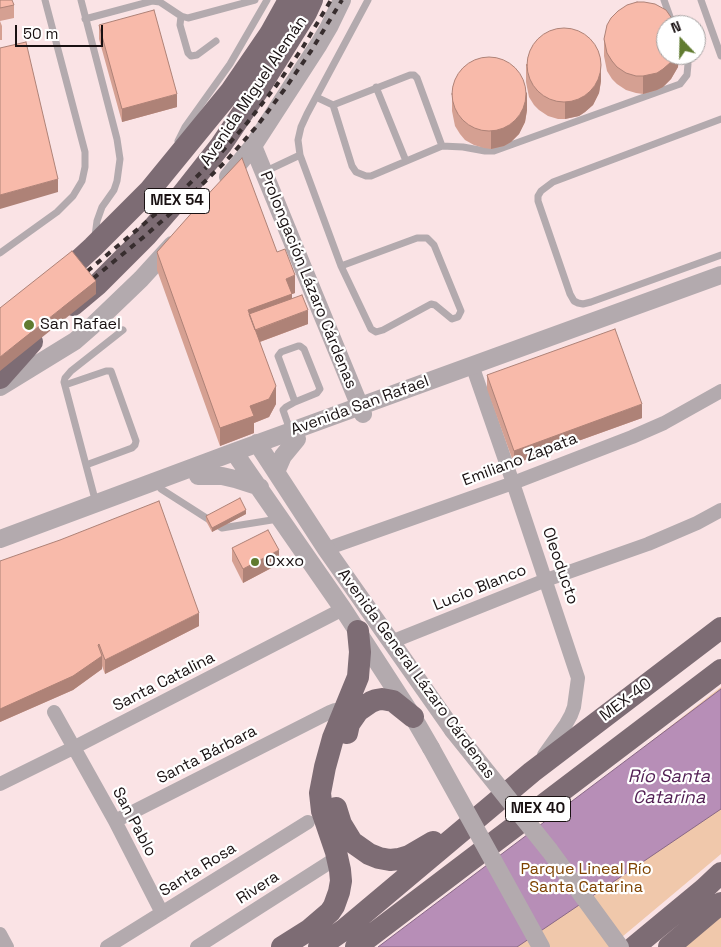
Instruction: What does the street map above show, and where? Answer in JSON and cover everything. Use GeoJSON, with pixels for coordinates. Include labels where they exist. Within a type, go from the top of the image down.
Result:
{"type":"FeatureCollection","features":[{"type":"Feature","properties":{"kind":"highway","name":"Avenida Miguel Alemán"},"geometry":{"type":"LineString","coordinates":[[44,292],[94,247],[150,190],[172,164],[232,91],[270,34],[289,0]]}},
{"type":"Feature","properties":{"kind":"highway","name":"Avenida Miguel Alemán"},"geometry":{"type":"LineString","coordinates":[[0,367],[105,277],[146,236],[180,197],[221,145],[258,90],[306,13],[312,0]]}},
{"type":"Feature","properties":{"kind":"highway"},"geometry":{"type":"LineString","coordinates":[[0,378],[44,331]]}},
{"type":"Feature","properties":{"kind":"highway","name":"MEX-40"},"geometry":{"type":"LineString","coordinates":[[532,772],[721,628]]}},
{"type":"Feature","properties":{"kind":"highway"},"geometry":{"type":"LineString","coordinates":[[282,947],[309,930],[330,912],[337,899],[340,886],[340,870],[338,858],[322,811],[320,793],[325,767],[342,725],[358,677],[360,661],[358,632]]}},
{"type":"Feature","properties":{"kind":"highway","name":"MEX 40"},"geometry":{"type":"LineString","coordinates":[[356,947],[721,670]]}},
{"type":"Feature","properties":{"kind":"highway"},"geometry":{"type":"LineString","coordinates":[[413,717],[393,701],[382,699],[370,702],[342,725],[334,797],[337,815],[352,842],[360,849],[379,858],[399,859],[409,856],[480,816]]}},
{"type":"Feature","properties":{"kind":"highway","name":"MEX 40"},"geometry":{"type":"LineString","coordinates":[[319,947],[345,929],[532,772]]}},
{"type":"Feature","properties":{"kind":"highway"},"geometry":{"type":"LineString","coordinates":[[634,947],[721,873]]}},
{"type":"Feature","properties":{"kind":"highway"},"geometry":{"type":"LineString","coordinates":[[669,947],[721,903]]}},
{"type":"Feature","properties":{"kind":"street"},"geometry":{"type":"LineString","coordinates":[[217,191],[253,146],[330,27],[342,0]]}},
{"type":"Feature","properties":{"kind":"street","name":"Prolongación Lázaro Cárdenas"},"geometry":{"type":"LineString","coordinates":[[253,146],[361,410]]}},
{"type":"Feature","properties":{"kind":"street"},"geometry":{"type":"LineString","coordinates":[[0,388],[69,345],[91,327],[141,279],[181,234]]}},
{"type":"Feature","properties":{"kind":"street","name":"Avenida San Rafael"},"geometry":{"type":"LineString","coordinates":[[0,539],[96,503],[237,456],[474,369],[721,275]]}},
{"type":"Feature","properties":{"kind":"street","name":"Avenida San Rafael"},"geometry":{"type":"LineString","coordinates":[[474,369],[721,286]]}},
{"type":"Feature","properties":{"kind":"street","name":"Oleoducto"},"geometry":{"type":"LineString","coordinates":[[474,369],[514,483],[578,678],[574,707],[569,720],[532,772]]}},
{"type":"Feature","properties":{"kind":"street","name":"Emiliano Zapata"},"geometry":{"type":"LineString","coordinates":[[326,549],[514,483],[632,437],[664,423],[721,391]]}},
{"type":"Feature","properties":{"kind":"street"},"geometry":{"type":"LineString","coordinates":[[276,472],[293,435]]}},
{"type":"Feature","properties":{"kind":"street","name":"Avenida General Lázaro Cárdenas"},"geometry":{"type":"LineString","coordinates":[[260,447],[326,549],[453,730],[550,851],[620,947]]}},
{"type":"Feature","properties":{"kind":"street","name":"Avenida San Rafael"},"geometry":{"type":"LineString","coordinates":[[0,549],[198,476],[237,456]]}},
{"type":"Feature","properties":{"kind":"street","name":"Avenida General Lázaro Cárdenas"},"geometry":{"type":"LineString","coordinates":[[237,456],[343,609],[413,717],[541,947]]}},
{"type":"Feature","properties":{"kind":"street"},"geometry":{"type":"LineString","coordinates":[[198,476],[228,477],[260,488]]}},
{"type":"Feature","properties":{"kind":"street","name":"Lucio Blanco"},"geometry":{"type":"LineString","coordinates":[[391,642],[546,580],[663,538],[721,510]]}},
{"type":"Feature","properties":{"kind":"street","name":"Santa Catalina"},"geometry":{"type":"LineString","coordinates":[[0,784],[343,609]]}},
{"type":"Feature","properties":{"kind":"street","name":"Santa Bárbara"},"geometry":{"type":"LineString","coordinates":[[115,821],[335,710],[342,725]]}},
{"type":"Feature","properties":{"kind":"street","name":"San Pablo"},"geometry":{"type":"LineString","coordinates":[[54,712],[115,821],[162,913]]}},
{"type":"Feature","properties":{"kind":"street"},"geometry":{"type":"LineString","coordinates":[[314,719],[326,724],[332,732],[342,725]]}},
{"type":"Feature","properties":{"kind":"street","name":"Santa Rosa"},"geometry":{"type":"LineString","coordinates":[[107,947],[308,822]]}},
{"type":"Feature","properties":{"kind":"street","name":"Rivera"},"geometry":{"type":"LineString","coordinates":[[197,947],[338,858]]}},
{"type":"Feature","properties":{"kind":"street"},"geometry":{"type":"LineString","coordinates":[[0,934],[7,947]]}},
{"type":"Feature","properties":{"kind":"lane"},"geometry":{"type":"LineString","coordinates":[[0,253],[68,202],[82,180],[85,167],[85,152],[45,0]]}},
{"type":"Feature","properties":{"kind":"lane"},"geometry":{"type":"LineString","coordinates":[[80,0],[117,139],[120,159],[116,185],[102,207],[96,221],[94,247]]}},
{"type":"Feature","properties":{"kind":"lane"},"geometry":{"type":"LineString","coordinates":[[85,19],[148,1],[160,2],[181,16],[191,17],[255,0]]}},
{"type":"Feature","properties":{"kind":"lane"},"geometry":{"type":"LineString","coordinates":[[172,164],[184,127],[230,64],[267,0]]}},
{"type":"Feature","properties":{"kind":"lane"},"geometry":{"type":"LineString","coordinates":[[342,266],[417,238],[427,238],[434,245],[461,311],[458,317],[452,319],[435,305],[431,304],[383,330],[376,332],[371,329],[342,266],[300,155],[298,140],[301,127],[368,0]]}},
{"type":"Feature","properties":{"kind":"lane"},"geometry":{"type":"LineString","coordinates":[[664,0],[669,15]]}},
{"type":"Feature","properties":{"kind":"lane"},"geometry":{"type":"LineString","coordinates":[[701,0],[721,54]]}},
{"type":"Feature","properties":{"kind":"lane"},"geometry":{"type":"LineString","coordinates":[[181,16],[180,25],[188,53],[192,56],[197,56],[216,41]]}},
{"type":"Feature","properties":{"kind":"lane"},"geometry":{"type":"LineString","coordinates":[[316,97],[332,105],[352,166],[356,172],[371,176],[442,146],[463,147],[485,152],[494,151],[680,84],[687,75],[688,65]]}},
{"type":"Feature","properties":{"kind":"lane"},"geometry":{"type":"LineString","coordinates":[[332,105],[414,75],[417,78],[442,146]]}},
{"type":"Feature","properties":{"kind":"lane"},"geometry":{"type":"LineString","coordinates":[[376,88],[406,161]]}},
{"type":"Feature","properties":{"kind":"lane"},"geometry":{"type":"LineString","coordinates":[[721,120],[552,182],[540,191],[538,196],[538,201],[570,294],[574,301],[578,303],[591,302],[721,255]]}},
{"type":"Feature","properties":{"kind":"lane"},"geometry":{"type":"LineString","coordinates":[[264,172],[300,155]]}},
{"type":"Feature","properties":{"kind":"lane"},"geometry":{"type":"LineString","coordinates":[[96,503],[64,384],[65,378],[71,371],[123,330]]}},
{"type":"Feature","properties":{"kind":"lane"},"geometry":{"type":"LineString","coordinates":[[293,435],[284,410],[295,402],[317,393],[320,389],[304,349],[300,346],[281,352],[278,356],[295,402]]}},
{"type":"Feature","properties":{"kind":"lane"},"geometry":{"type":"LineString","coordinates":[[64,384],[111,371],[136,441],[132,448],[86,465]]}},
{"type":"Feature","properties":{"kind":"lane"},"geometry":{"type":"LineString","coordinates":[[161,489],[222,528],[281,518]]}},
{"type":"Feature","properties":{"kind":"green space","name":"Río Santa Catarina"},"geometry":{"type":"Polygon","coordinates":[[[721,687],[721,854],[610,947],[386,947],[721,687]]]}},
{"type":"Feature","properties":{"kind":"green space"},"geometry":{"type":"Polygon","coordinates":[[[721,901],[721,947],[668,947],[721,901]]]}},
{"type":"Feature","properties":{"kind":"water","name":"Río Santa Catarina"},"geometry":{"type":"Polygon","coordinates":[[[721,689],[721,809],[517,947],[378,947],[721,689]]]}},
{"type":"Feature","properties":{"kind":"building"},"geometry":{"type":"Polygon","coordinates":[[[0,0],[12,0],[14,5],[0,8],[0,0]]]}},
{"type":"Feature","properties":{"kind":"building"},"geometry":{"type":"Polygon","coordinates":[[[637,2],[655,4],[666,10],[669,15],[656,15],[656,65],[668,65],[657,73],[636,76],[626,73],[617,67],[607,53],[604,39],[607,25],[618,11],[627,5],[637,2]]]}},
{"type":"Feature","properties":{"kind":"building"},"geometry":{"type":"Polygon","coordinates":[[[154,10],[177,94],[122,109],[99,25],[154,10]]]}},
{"type":"Feature","properties":{"kind":"building"},"geometry":{"type":"Polygon","coordinates":[[[564,28],[578,31],[590,39],[598,51],[601,65],[598,79],[590,91],[578,99],[564,102],[550,99],[538,91],[530,79],[527,65],[530,51],[538,39],[550,31],[564,28]]]}},
{"type":"Feature","properties":{"kind":"building"},"geometry":{"type":"Polygon","coordinates":[[[26,42],[58,179],[0,195],[0,48],[26,42]]]}},
{"type":"Feature","properties":{"kind":"building"},"geometry":{"type":"Polygon","coordinates":[[[489,57],[510,63],[520,73],[526,94],[520,115],[510,125],[489,131],[468,125],[458,115],[452,94],[458,73],[468,63],[489,57]]]}},
{"type":"Feature","properties":{"kind":"building"},"geometry":{"type":"Polygon","coordinates":[[[242,158],[277,252],[285,249],[295,275],[286,279],[292,294],[248,310],[276,386],[269,399],[250,406],[254,416],[220,428],[157,252],[242,158]]]}},
{"type":"Feature","properties":{"kind":"building"},"geometry":{"type":"Polygon","coordinates":[[[72,251],[96,281],[0,357],[0,308],[72,251]]]}},
{"type":"Feature","properties":{"kind":"building"},"geometry":{"type":"Polygon","coordinates":[[[302,295],[308,310],[255,330],[249,314],[302,295]]]}},
{"type":"Feature","properties":{"kind":"building"},"geometry":{"type":"Polygon","coordinates":[[[615,329],[642,404],[514,451],[487,375],[615,329]]]}},
{"type":"Feature","properties":{"kind":"building"},"geometry":{"type":"Polygon","coordinates":[[[240,498],[246,510],[212,528],[206,516],[240,498]]]}},
{"type":"Feature","properties":{"kind":"building"},"geometry":{"type":"Polygon","coordinates":[[[159,501],[199,613],[105,660],[99,644],[102,656],[73,676],[0,709],[0,561],[60,540],[159,501]]]}},
{"type":"Feature","properties":{"kind":"building"},"geometry":{"type":"Polygon","coordinates":[[[268,530],[279,550],[243,569],[232,548],[268,530]]]}},
{"type":"Feature","properties":{"kind":"railway"},"geometry":{"type":"LineString","coordinates":[[78,279],[181,192],[218,156],[276,86],[303,47],[331,0]]}},
{"type":"Feature","properties":{"kind":"railway"},"geometry":{"type":"LineString","coordinates":[[84,286],[146,235],[226,161],[257,126],[284,90],[311,51],[342,0]]}},
{"type":"Feature","properties":{"kind":"place","name":"San Rafael"},"geometry":{"type":"Point","coordinates":[29,325]}},
{"type":"Feature","properties":{"kind":"place","name":"Oxxo"},"geometry":{"type":"Point","coordinates":[255,562]}},
{"type":"Feature","properties":{"kind":"park label","name":"Parque Lineal Río Santa Catarina"},"geometry":{"type":"Point","coordinates":[586,879]}}]}
